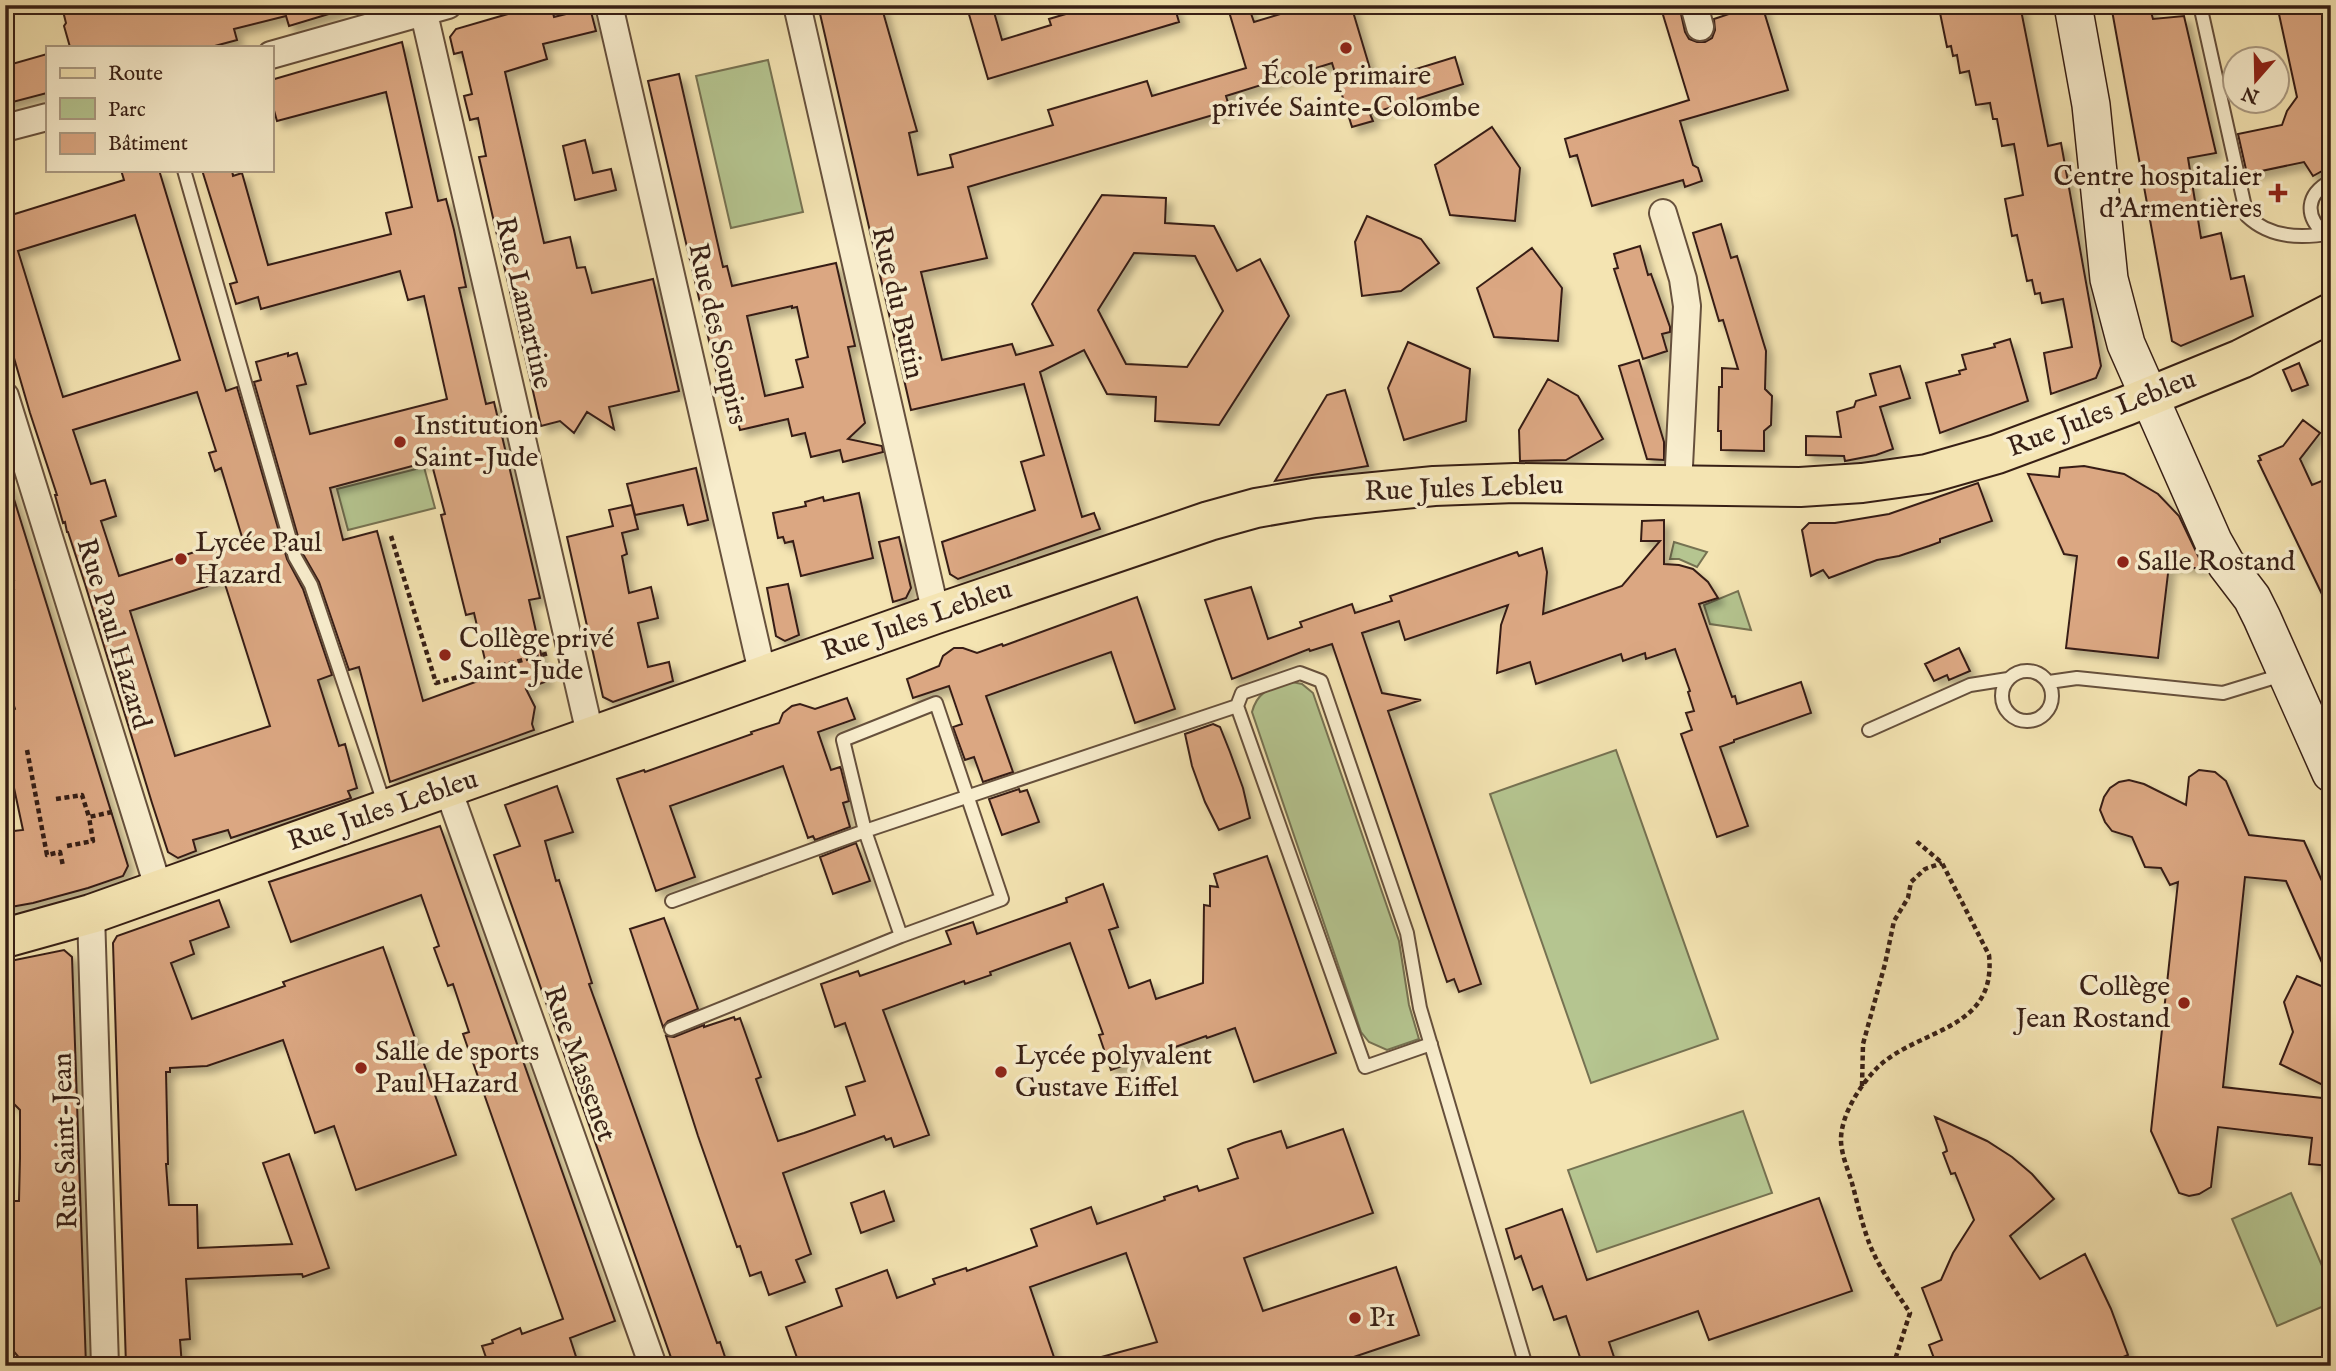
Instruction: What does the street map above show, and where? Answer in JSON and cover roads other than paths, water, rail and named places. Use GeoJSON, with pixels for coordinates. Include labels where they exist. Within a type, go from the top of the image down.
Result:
{"type":"FeatureCollection","features":[{"type":"Feature","properties":{"kind":"main road","name":"Rue Jules Lebleu"},"geometry":{"type":"LineString","coordinates":[[5,938],[91,914],[936,614],[1229,515],[1288,502],[1461,484],[1800,487],[1862,484],[2259,351],[2331,313]]}},
{"type":"Feature","properties":{"kind":"street","name":"Rue des Soupirs"},"geometry":{"type":"LineString","coordinates":[[610,5],[763,676]]}},
{"type":"Feature","properties":{"kind":"street","name":"Rue du Butin"},"geometry":{"type":"LineString","coordinates":[[797,5],[936,614]]}},
{"type":"Feature","properties":{"kind":"street"},"geometry":{"type":"LineString","coordinates":[[2073,5],[2091,105],[2109,168],[2154,384],[2213,541],[2226,564],[2252,598],[2331,773]]}},
{"type":"Feature","properties":{"kind":"street"},"geometry":{"type":"LineString","coordinates":[[273,53],[431,8]]}},
{"type":"Feature","properties":{"kind":"street","name":"Rue Lamartine"},"geometry":{"type":"LineString","coordinates":[[431,8],[591,738]]}},
{"type":"Feature","properties":{"kind":"street"},"geometry":{"type":"LineString","coordinates":[[5,128],[46,117]]}},
{"type":"Feature","properties":{"kind":"street"},"geometry":{"type":"LineString","coordinates":[[1663,213],[1683,279],[1687,306],[1678,486]]}},
{"type":"Feature","properties":{"kind":"street","name":"Rue Paul Hazard"},"geometry":{"type":"LineString","coordinates":[[5,396],[159,890]]}},
{"type":"Feature","properties":{"kind":"street","name":"Rue Massenet"},"geometry":{"type":"LineString","coordinates":[[447,789],[646,1364]]}},
{"type":"Feature","properties":{"kind":"street","name":"Rue Saint-Jean"},"geometry":{"type":"LineString","coordinates":[[91,914],[105,1366]]}},
{"type":"Feature","properties":{"kind":"lane"},"geometry":{"type":"LineString","coordinates":[[2200,5],[2247,216],[2270,231],[2293,238],[2328,234]]}},
{"type":"Feature","properties":{"kind":"lane"},"geometry":{"type":"LineString","coordinates":[[185,172],[295,557],[311,585],[387,810]]}},
{"type":"Feature","properties":{"kind":"lane"},"geometry":{"type":"LineString","coordinates":[[2328,234],[2313,221],[2310,213],[2319,187],[2331,181]]}},
{"type":"Feature","properties":{"kind":"lane"},"geometry":{"type":"LineString","coordinates":[[1869,730],[1970,685],[2008,679],[2021,671],[2029,671],[2049,682],[2052,699],[2050,708],[2037,719],[2028,722],[2012,717],[2002,703],[2003,686],[2008,679]]}},
{"type":"Feature","properties":{"kind":"lane"},"geometry":{"type":"LineString","coordinates":[[1431,1044],[1366,1067],[1237,706],[1242,693],[1300,673],[1321,681],[1407,933],[1420,1008],[1431,1044],[1526,1366]]}},
{"type":"Feature","properties":{"kind":"lane"},"geometry":{"type":"LineString","coordinates":[[2049,682],[2077,678],[2223,692],[2287,673]]}},
{"type":"Feature","properties":{"kind":"lane"},"geometry":{"type":"LineString","coordinates":[[671,1029],[901,936],[1002,899],[936,703],[843,740],[865,831],[901,936]]}},
{"type":"Feature","properties":{"kind":"lane"},"geometry":{"type":"LineString","coordinates":[[672,901],[865,831],[1237,706]]}},
{"type":"Feature","properties":{"kind":"place","name":"École primaire privée Sainte-Colombe"},"geometry":{"type":"Point","coordinates":[1346,48]}},
{"type":"Feature","properties":{"kind":"place","name":"Centre hospitalier d'Armentières"},"geometry":{"type":"Point","coordinates":[2278,193]}},
{"type":"Feature","properties":{"kind":"place","name":"Institution Saint-Jude"},"geometry":{"type":"Point","coordinates":[400,442]}},
{"type":"Feature","properties":{"kind":"place","name":"Lycée Paul Hazard"},"geometry":{"type":"Point","coordinates":[181,559]}},
{"type":"Feature","properties":{"kind":"place","name":"Salle Rostand"},"geometry":{"type":"Point","coordinates":[2123,562]}},
{"type":"Feature","properties":{"kind":"place","name":"Collège privé Saint-Jude"},"geometry":{"type":"Point","coordinates":[445,655]}},
{"type":"Feature","properties":{"kind":"place","name":"Collège Jean Rostand"},"geometry":{"type":"Point","coordinates":[2184,1003]}},
{"type":"Feature","properties":{"kind":"place","name":"Salle de sports Paul Hazard"},"geometry":{"type":"Point","coordinates":[361,1068]}},
{"type":"Feature","properties":{"kind":"place","name":"Lycée polyvalent Gustave Eiffel"},"geometry":{"type":"Point","coordinates":[1001,1072]}},
{"type":"Feature","properties":{"kind":"place","name":"P1"},"geometry":{"type":"Point","coordinates":[1355,1318]}}]}
